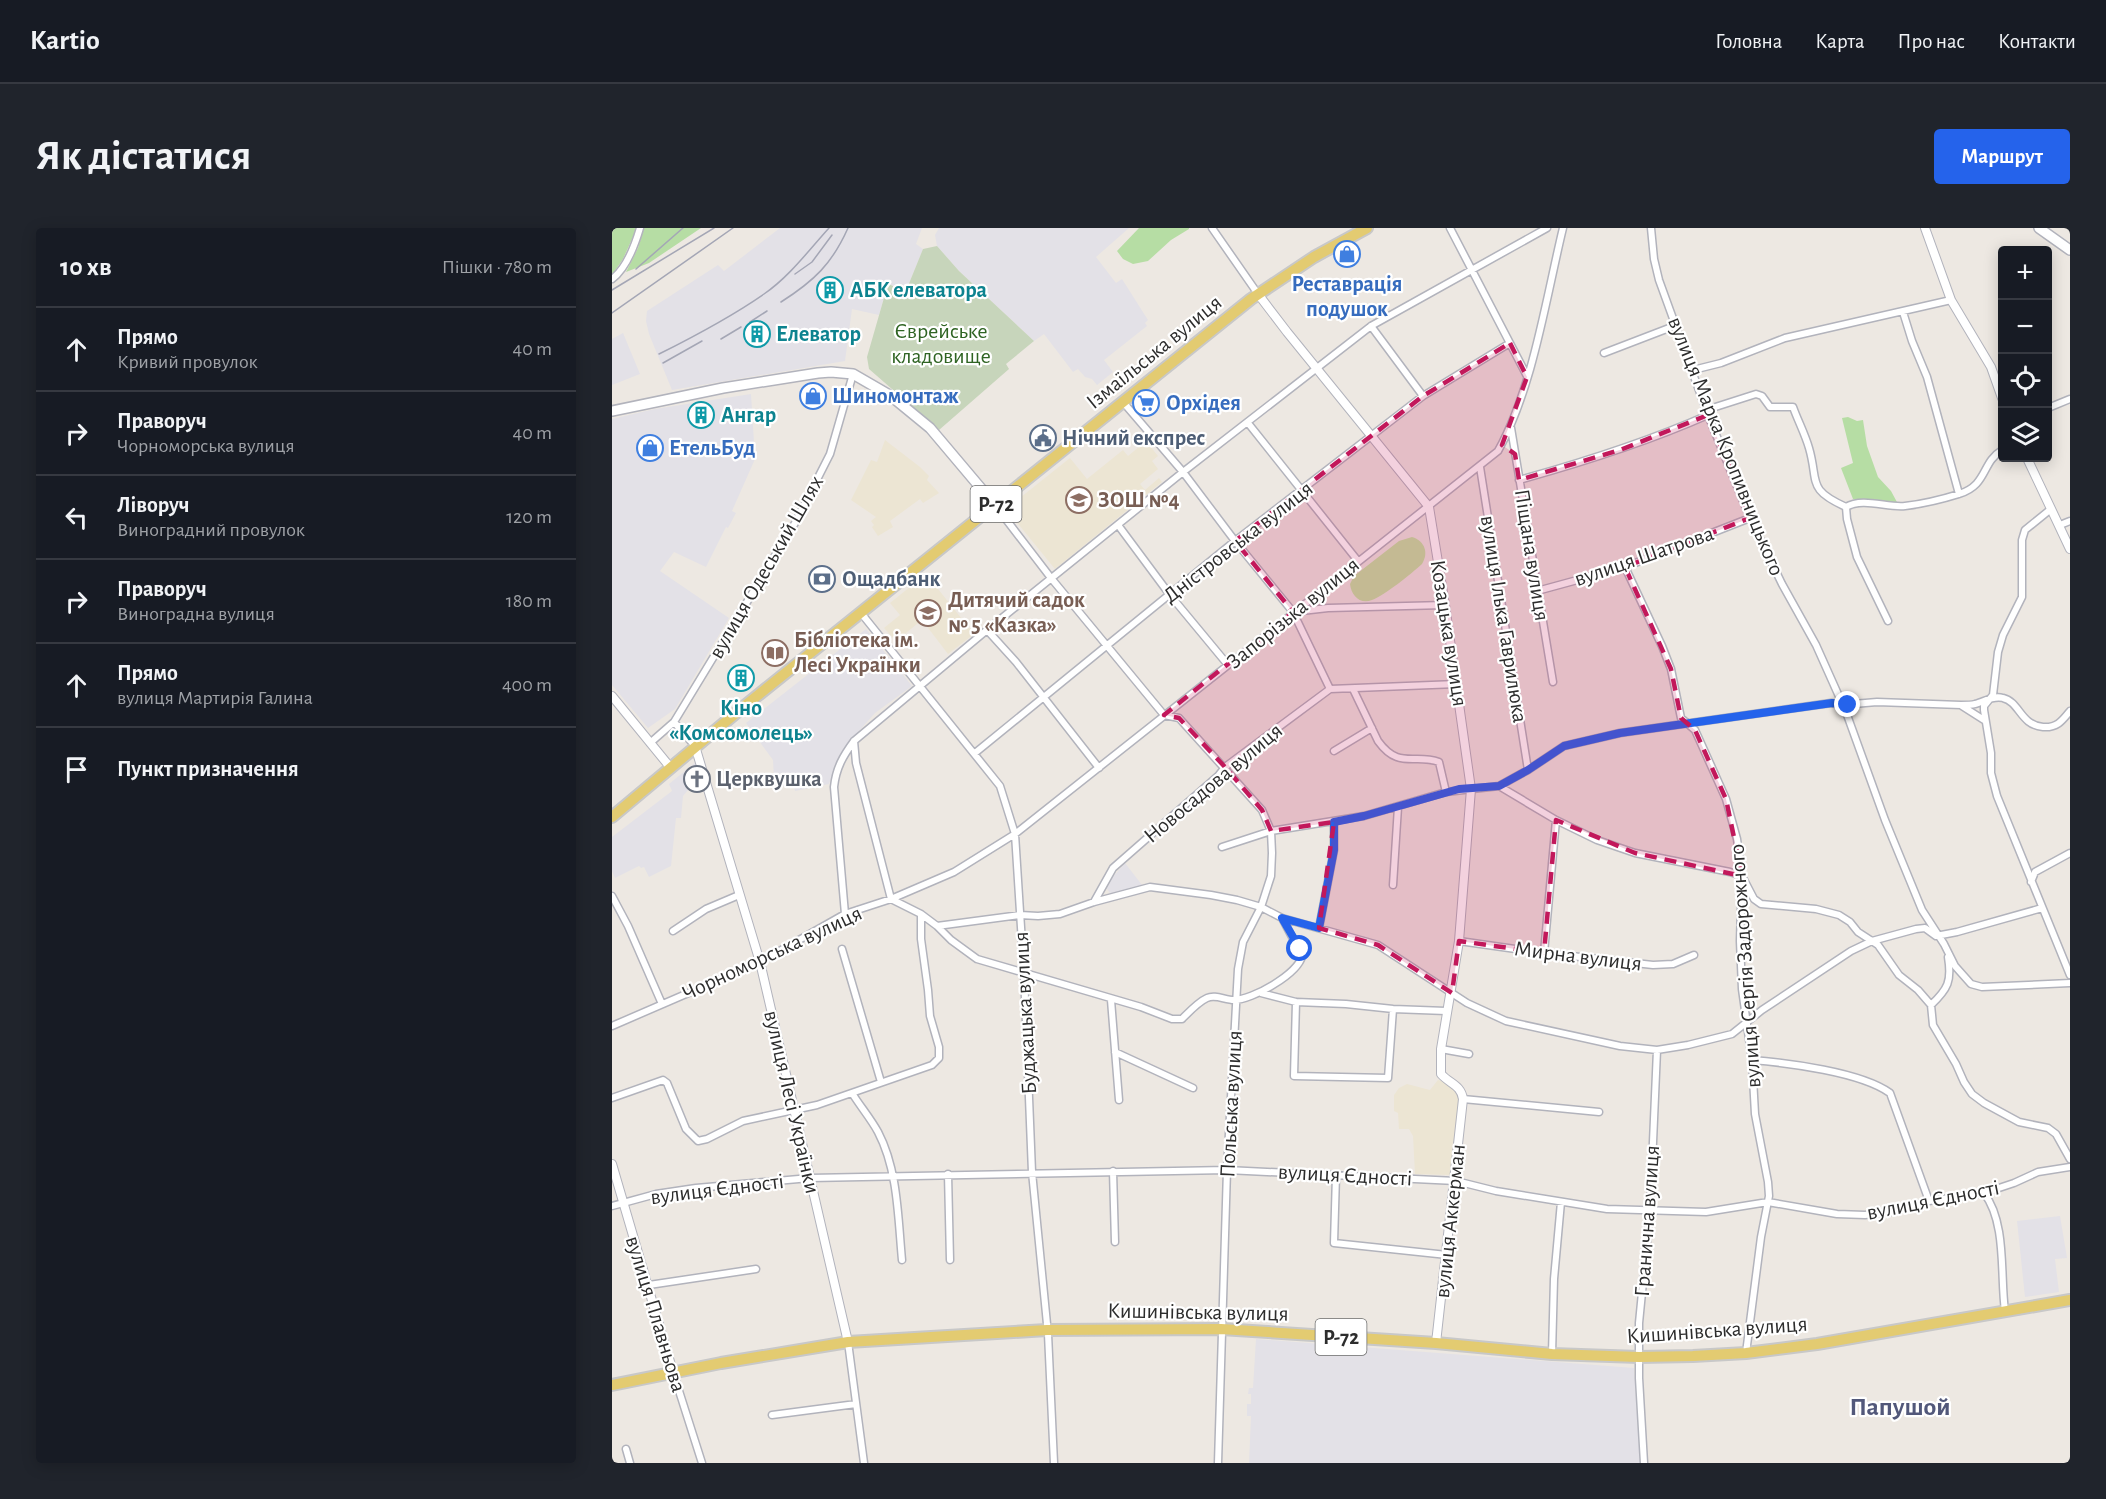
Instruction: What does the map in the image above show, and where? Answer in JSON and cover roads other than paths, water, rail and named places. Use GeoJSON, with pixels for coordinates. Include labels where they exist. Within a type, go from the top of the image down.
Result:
{"type":"FeatureCollection","features":[{"type":"Feature","properties":{"kind":"main road","name":"Ізмаїльська вулиця"},"geometry":{"type":"LineString","coordinates":[[612,817],[695,746],[1258,294],[1314,257],[1367,228]]}},
{"type":"Feature","properties":{"kind":"main road"},"geometry":{"type":"LineString","coordinates":[[2039,228],[2070,250]]}},
{"type":"Feature","properties":{"kind":"main road"},"geometry":{"type":"LineString","coordinates":[[612,411],[723,388],[818,373],[853,374],[912,411],[930,428],[995,505]]}},
{"type":"Feature","properties":{"kind":"main road","name":"Кишинівська вулиця"},"geometry":{"type":"LineString","coordinates":[[612,1385],[848,1342],[1047,1330],[1221,1329],[1436,1343],[1552,1354],[1639,1357],[1746,1353],[1817,1344],[2070,1300]]}},
{"type":"Feature","properties":{"kind":"street"},"geometry":{"type":"LineString","coordinates":[[612,279],[618,275],[640,228]]}},
{"type":"Feature","properties":{"kind":"street","name":"Козацька вулиця"},"geometry":{"type":"LineString","coordinates":[[1212,228],[1258,294],[1316,369],[1429,507],[1471,789],[1459,941],[1441,1049],[1441,1074],[1458,1086],[1462,1091],[1463,1099]]}},
{"type":"Feature","properties":{"kind":"street"},"geometry":{"type":"LineString","coordinates":[[1450,228],[1527,376]]}},
{"type":"Feature","properties":{"kind":"street"},"geometry":{"type":"LineString","coordinates":[[845,914],[834,787],[836,772],[841,760],[854,741],[1183,472],[1371,326],[1547,228]]}},
{"type":"Feature","properties":{"kind":"street","name":"Запорізька вулиця"},"geometry":{"type":"LineString","coordinates":[[891,900],[954,872],[1015,834],[1498,451],[1511,428],[1527,376],[1563,228]]}},
{"type":"Feature","properties":{"kind":"street","name":"вулиця Марка Кропивницького"},"geometry":{"type":"LineString","coordinates":[[1651,228],[1659,280],[1707,412],[1750,518],[1782,584],[1816,645],[1842,705],[1885,820],[1926,918],[1962,975],[1976,986],[2070,984]]}},
{"type":"Feature","properties":{"kind":"street"},"geometry":{"type":"LineString","coordinates":[[1924,228],[1951,300],[1991,367],[1998,387]]}},
{"type":"Feature","properties":{"kind":"street"},"geometry":{"type":"LineString","coordinates":[[1693,370],[1721,363],[1785,338],[1951,300]]}},
{"type":"Feature","properties":{"kind":"street"},"geometry":{"type":"LineString","coordinates":[[1903,312],[1911,341],[1927,377],[1959,494]]}},
{"type":"Feature","properties":{"kind":"street"},"geometry":{"type":"LineString","coordinates":[[1604,353],[1677,325]]}},
{"type":"Feature","properties":{"kind":"street"},"geometry":{"type":"LineString","coordinates":[[1371,326],[1423,396]]}},
{"type":"Feature","properties":{"kind":"street","name":"Дністровська вулиця"},"geometry":{"type":"LineString","coordinates":[[975,753],[1235,541],[1423,396],[1510,343]]}},
{"type":"Feature","properties":{"kind":"street","name":"вулиця Одеський Шлях"},"geometry":{"type":"LineString","coordinates":[[650,743],[674,722],[791,529],[826,462],[853,374]]}},
{"type":"Feature","properties":{"kind":"street"},"geometry":{"type":"LineString","coordinates":[[1520,480],[1665,434],[1707,412],[1756,394],[1762,396],[1770,407],[1793,408],[1809,448],[1815,484],[1825,495],[1846,507]]}},
{"type":"Feature","properties":{"kind":"street"},"geometry":{"type":"LineString","coordinates":[[2052,406],[2070,399]]}},
{"type":"Feature","properties":{"kind":"street"},"geometry":{"type":"LineString","coordinates":[[1123,402],[1183,472],[1293,612],[1330,689],[1457,684]]}},
{"type":"Feature","properties":{"kind":"street"},"geometry":{"type":"LineString","coordinates":[[1248,423],[1358,561]]}},
{"type":"Feature","properties":{"kind":"street","name":"Піщана вулиця"},"geometry":{"type":"LineString","coordinates":[[1511,428],[1554,682]]}},
{"type":"Feature","properties":{"kind":"street"},"geometry":{"type":"LineString","coordinates":[[1498,451],[1507,448],[1515,454]]}},
{"type":"Feature","properties":{"kind":"street"},"geometry":{"type":"LineString","coordinates":[[1846,507],[1852,503],[1906,506],[1959,494],[1977,485],[1990,460],[1998,453]]}},
{"type":"Feature","properties":{"kind":"street"},"geometry":{"type":"LineString","coordinates":[[2029,462],[2070,549]]}},
{"type":"Feature","properties":{"kind":"street","name":"вулиця Ілька Гаврилюка"},"geometry":{"type":"LineString","coordinates":[[1480,467],[1528,770]]}},
{"type":"Feature","properties":{"kind":"street"},"geometry":{"type":"LineString","coordinates":[[995,505],[1164,715]]}},
{"type":"Feature","properties":{"kind":"street"},"geometry":{"type":"LineString","coordinates":[[1846,507],[1857,557],[1888,621]]}},
{"type":"Feature","properties":{"kind":"street"},"geometry":{"type":"LineString","coordinates":[[2051,508],[2025,530],[2022,540],[2022,597],[2003,635],[1991,699],[1984,705],[1984,720],[1991,753],[1991,773],[1997,796],[2070,975]]}},
{"type":"Feature","properties":{"kind":"street","name":"вулиця Шатрова"},"geometry":{"type":"LineString","coordinates":[[1537,591],[1625,567],[1750,518]]}},
{"type":"Feature","properties":{"kind":"street"},"geometry":{"type":"LineString","coordinates":[[2060,525],[2070,521]]}},
{"type":"Feature","properties":{"kind":"street"},"geometry":{"type":"LineString","coordinates":[[1118,525],[1170,595],[1228,665]]}},
{"type":"Feature","properties":{"kind":"street","name":"вулиця Сергія Задорожного"},"geometry":{"type":"LineString","coordinates":[[1625,567],[1671,669],[1681,718],[1689,722],[1695,730],[1726,798],[1737,839],[1742,876],[1740,941],[1746,1024],[1752,1060],[1755,1114],[1768,1182],[1768,1202],[1761,1237],[1746,1353]]}},
{"type":"Feature","properties":{"kind":"street"},"geometry":{"type":"LineString","coordinates":[[1293,612],[1328,608],[1445,605]]}},
{"type":"Feature","properties":{"kind":"street","name":"Буджацька вулиця"},"geometry":{"type":"LineString","coordinates":[[861,613],[1000,786],[1015,834],[1024,974],[1032,1172],[1047,1330],[1054,1463]]}},
{"type":"Feature","properties":{"kind":"street"},"geometry":{"type":"LineString","coordinates":[[987,630],[1100,768]]}},
{"type":"Feature","properties":{"kind":"street"},"geometry":{"type":"LineString","coordinates":[[1353,688],[1378,741],[1392,756],[1439,762],[1446,792]]}},
{"type":"Feature","properties":{"kind":"street","name":"Новосадова вулиця"},"geometry":{"type":"LineString","coordinates":[[1094,902],[1113,868],[1218,776],[1225,767],[1330,689]]}},
{"type":"Feature","properties":{"kind":"street"},"geometry":{"type":"LineString","coordinates":[[612,696],[670,767]]}},
{"type":"Feature","properties":{"kind":"street"},"geometry":{"type":"LineString","coordinates":[[1222,847],[1270,831],[1334,822],[1398,807],[1446,792],[1499,786],[1564,746],[1620,733],[1832,703],[1842,705],[1876,702],[1974,705],[1998,697],[2010,701],[2028,723],[2042,727],[2052,727],[2061,723],[2070,711]]}},
{"type":"Feature","properties":{"kind":"street"},"geometry":{"type":"LineString","coordinates":[[1961,705],[1984,720]]}},
{"type":"Feature","properties":{"kind":"street","name":"Польська вулиця"},"geometry":{"type":"LineString","coordinates":[[1164,715],[1179,718],[1262,810],[1270,831],[1272,853],[1271,876],[1261,908],[1243,942],[1238,969],[1227,1170],[1218,1463]]}},
{"type":"Feature","properties":{"kind":"street"},"geometry":{"type":"LineString","coordinates":[[674,722],[695,746]]}},
{"type":"Feature","properties":{"kind":"street"},"geometry":{"type":"LineString","coordinates":[[1334,751],[1372,728]]}},
{"type":"Feature","properties":{"kind":"street"},"geometry":{"type":"LineString","coordinates":[[854,741],[856,763],[891,900]]}},
{"type":"Feature","properties":{"kind":"street","name":"вулиця Лесі Українки"},"geometry":{"type":"LineString","coordinates":[[695,746],[760,962],[848,1342],[864,1463]]}},
{"type":"Feature","properties":{"kind":"street"},"geometry":{"type":"LineString","coordinates":[[1499,786],[1556,820],[1597,840],[1635,853],[1742,876],[1754,899],[1761,904],[1816,909],[1839,915],[1850,922],[1858,932],[1878,945],[1899,975],[1918,990],[1931,1005],[1933,1025],[1972,1094],[2019,1122],[2048,1128],[2056,1134],[2070,1159]]}},
{"type":"Feature","properties":{"kind":"street"},"geometry":{"type":"LineString","coordinates":[[1393,885],[1398,807]]}},
{"type":"Feature","properties":{"kind":"street"},"geometry":{"type":"LineString","coordinates":[[1544,953],[1556,820]]}},
{"type":"Feature","properties":{"kind":"street"},"geometry":{"type":"LineString","coordinates":[[1319,928],[1334,850],[1334,822]]}},
{"type":"Feature","properties":{"kind":"street"},"geometry":{"type":"LineString","coordinates":[[2031,883],[2035,872],[2070,853]]}},
{"type":"Feature","properties":{"kind":"street"},"geometry":{"type":"LineString","coordinates":[[937,926],[1020,915],[1060,914],[1150,887],[1237,900],[1282,918],[1377,945],[1467,1003],[1506,1021],[1620,1046],[1657,1050],[1732,1034],[1762,1010],[1851,951],[1872,941],[1925,928],[1936,936],[1957,932],[2042,908]]}},
{"type":"Feature","properties":{"kind":"street"},"geometry":{"type":"LineString","coordinates":[[673,931],[706,909],[739,895]]}},
{"type":"Feature","properties":{"kind":"street"},"geometry":{"type":"LineString","coordinates":[[612,896],[628,926],[662,1004]]}},
{"type":"Feature","properties":{"kind":"street","name":"Чорноморська вулиця"},"geometry":{"type":"LineString","coordinates":[[612,1026],[760,962],[845,914],[891,900],[921,914],[976,959],[1172,1018],[1182,1018],[1210,996],[1236,1000]]}},
{"type":"Feature","properties":{"kind":"street"},"geometry":{"type":"LineString","coordinates":[[612,1098],[663,1080],[667,1083],[686,1129],[698,1141],[707,1139],[743,1121],[817,1105],[932,1065],[939,1058],[939,1047],[930,1016],[921,939],[921,914]]}},
{"type":"Feature","properties":{"kind":"street"},"geometry":{"type":"LineString","coordinates":[[1236,1000],[1261,993],[1283,979],[1301,961],[1300,949],[1282,918]]}},
{"type":"Feature","properties":{"kind":"street"},"geometry":{"type":"LineString","coordinates":[[1916,929],[1926,918]]}},
{"type":"Feature","properties":{"kind":"street","name":"Мирна вулиця"},"geometry":{"type":"LineString","coordinates":[[1459,941],[1661,966],[1680,962],[1694,955]]}},
{"type":"Feature","properties":{"kind":"street"},"geometry":{"type":"LineString","coordinates":[[842,949],[881,1082]]}},
{"type":"Feature","properties":{"kind":"street"},"geometry":{"type":"LineString","coordinates":[[1931,1005],[1942,994],[1949,981],[1947,953]]}},
{"type":"Feature","properties":{"kind":"street"},"geometry":{"type":"LineString","coordinates":[[1261,993],[1296,1002],[1446,1011]]}},
{"type":"Feature","properties":{"kind":"street"},"geometry":{"type":"LineString","coordinates":[[1111,1000],[1119,1100]]}},
{"type":"Feature","properties":{"kind":"street"},"geometry":{"type":"LineString","coordinates":[[1296,1002],[1294,1076],[1388,1078],[1394,1009]]}},
{"type":"Feature","properties":{"kind":"street"},"geometry":{"type":"LineString","coordinates":[[1441,1049],[1469,1054]]}},
{"type":"Feature","properties":{"kind":"street","name":"Гранична вулиця"},"geometry":{"type":"LineString","coordinates":[[1644,1463],[1639,1378],[1639,1323],[1650,1211],[1657,1050]]}},
{"type":"Feature","properties":{"kind":"street"},"geometry":{"type":"LineString","coordinates":[[1115,1052],[1193,1088]]}},
{"type":"Feature","properties":{"kind":"street"},"geometry":{"type":"LineString","coordinates":[[1752,1060],[1792,1064],[1830,1072],[1872,1083],[1890,1093],[1929,1201]]}},
{"type":"Feature","properties":{"kind":"street"},"geometry":{"type":"LineString","coordinates":[[852,1093],[878,1132],[887,1155],[903,1260]]}},
{"type":"Feature","properties":{"kind":"street"},"geometry":{"type":"LineString","coordinates":[[1463,1099],[1599,1112]]}},
{"type":"Feature","properties":{"kind":"street","name":"вулиця Аккерман"},"geometry":{"type":"LineString","coordinates":[[1436,1343],[1456,1181],[1463,1099]]}},
{"type":"Feature","properties":{"kind":"street","name":"вулиця Плавньова"},"geometry":{"type":"LineString","coordinates":[[612,1164],[702,1463]]}},
{"type":"Feature","properties":{"kind":"street","name":"вулиця Єдності"},"geometry":{"type":"LineString","coordinates":[[612,1206],[656,1194],[696,1188],[810,1178],[1227,1170],[1456,1181],[1496,1191],[1606,1209],[1706,1212],[1768,1202],[1837,1214],[1865,1215],[1897,1211],[1929,1201],[1984,1193],[2038,1172],[2070,1167]]}},
{"type":"Feature","properties":{"kind":"street"},"geometry":{"type":"LineString","coordinates":[[1113,1171],[1115,1242]]}},
{"type":"Feature","properties":{"kind":"street"},"geometry":{"type":"LineString","coordinates":[[948,1174],[950,1260]]}},
{"type":"Feature","properties":{"kind":"street"},"geometry":{"type":"LineString","coordinates":[[1336,1175],[1334,1243],[1447,1255]]}},
{"type":"Feature","properties":{"kind":"street"},"geometry":{"type":"LineString","coordinates":[[1984,1193],[1993,1209],[1998,1231],[2005,1311]]}},
{"type":"Feature","properties":{"kind":"street"},"geometry":{"type":"LineString","coordinates":[[1552,1354],[1554,1279],[1560,1202]]}},
{"type":"Feature","properties":{"kind":"street"},"geometry":{"type":"LineString","coordinates":[[649,1286],[756,1269]]}},
{"type":"Feature","properties":{"kind":"street"},"geometry":{"type":"LineString","coordinates":[[772,1414],[856,1404]]}},
{"type":"Feature","properties":{"kind":"street"},"geometry":{"type":"LineString","coordinates":[[626,1449],[630,1463]]}},
{"type":"Feature","properties":{"kind":"railway"},"geometry":{"type":"LineString","coordinates":[[636,269],[683,228]]}},
{"type":"Feature","properties":{"kind":"railway"},"geometry":{"type":"LineString","coordinates":[[612,290],[714,228]]}},
{"type":"Feature","properties":{"kind":"railway"},"geometry":{"type":"LineString","coordinates":[[612,313],[733,228]]}},
{"type":"Feature","properties":{"kind":"railway"},"geometry":{"type":"LineString","coordinates":[[659,354],[713,326],[764,294],[790,271],[829,228]]}},
{"type":"Feature","properties":{"kind":"railway"},"geometry":{"type":"LineString","coordinates":[[781,302],[821,271],[842,241],[848,228]]}},
{"type":"Feature","properties":{"kind":"railway"},"geometry":{"type":"LineString","coordinates":[[795,274],[812,262],[832,235]]}},
{"type":"Feature","properties":{"kind":"railway"},"geometry":{"type":"LineString","coordinates":[[750,322],[767,311]]}},
{"type":"Feature","properties":{"kind":"railway"},"geometry":{"type":"LineString","coordinates":[[721,339],[741,327]]}},
{"type":"Feature","properties":{"kind":"railway"},"geometry":{"type":"LineString","coordinates":[[663,363],[702,341]]}},
{"type":"Feature","properties":{"kind":"place","name":"Реставрація подушок"},"geometry":{"type":"Point","coordinates":[1347,254]}},
{"type":"Feature","properties":{"kind":"place","name":"АБК елеватора"},"geometry":{"type":"Point","coordinates":[830,290]}},
{"type":"Feature","properties":{"kind":"place","name":"Елеватор"},"geometry":{"type":"Point","coordinates":[757,334]}},
{"type":"Feature","properties":{"kind":"place","name":"Шиномонтаж"},"geometry":{"type":"Point","coordinates":[813,396]}},
{"type":"Feature","properties":{"kind":"place","name":"Орхідея"},"geometry":{"type":"Point","coordinates":[1146,403]}},
{"type":"Feature","properties":{"kind":"place","name":"Ангар"},"geometry":{"type":"Point","coordinates":[701,415]}},
{"type":"Feature","properties":{"kind":"place","name":"Нічний експрес"},"geometry":{"type":"Point","coordinates":[1043,438]}},
{"type":"Feature","properties":{"kind":"place","name":"ЕтельБуд"},"geometry":{"type":"Point","coordinates":[650,448]}},
{"type":"Feature","properties":{"kind":"place","name":"ЗОШ №4"},"geometry":{"type":"Point","coordinates":[1079,500]}},
{"type":"Feature","properties":{"kind":"place","name":"Ощадбанк"},"geometry":{"type":"Point","coordinates":[822,579]}},
{"type":"Feature","properties":{"kind":"place","name":"Дитячий садок № 5 «Казка»"},"geometry":{"type":"Point","coordinates":[928,613]}},
{"type":"Feature","properties":{"kind":"place","name":"Бібліотека ім. Лесі Українки"},"geometry":{"type":"Point","coordinates":[775,653]}},
{"type":"Feature","properties":{"kind":"place","name":"Кіно «Комсомолець»"},"geometry":{"type":"Point","coordinates":[741,678]}},
{"type":"Feature","properties":{"kind":"place","name":"Церквушка"},"geometry":{"type":"Point","coordinates":[697,779]}},
{"type":"Feature","properties":{"kind":"district","name":"Папушой"},"geometry":{"type":"Point","coordinates":[1900,1407]}},
{"type":"Feature","properties":{"kind":"park label","name":"Єврейське кладовище"},"geometry":{"type":"Point","coordinates":[941,344]}}]}
